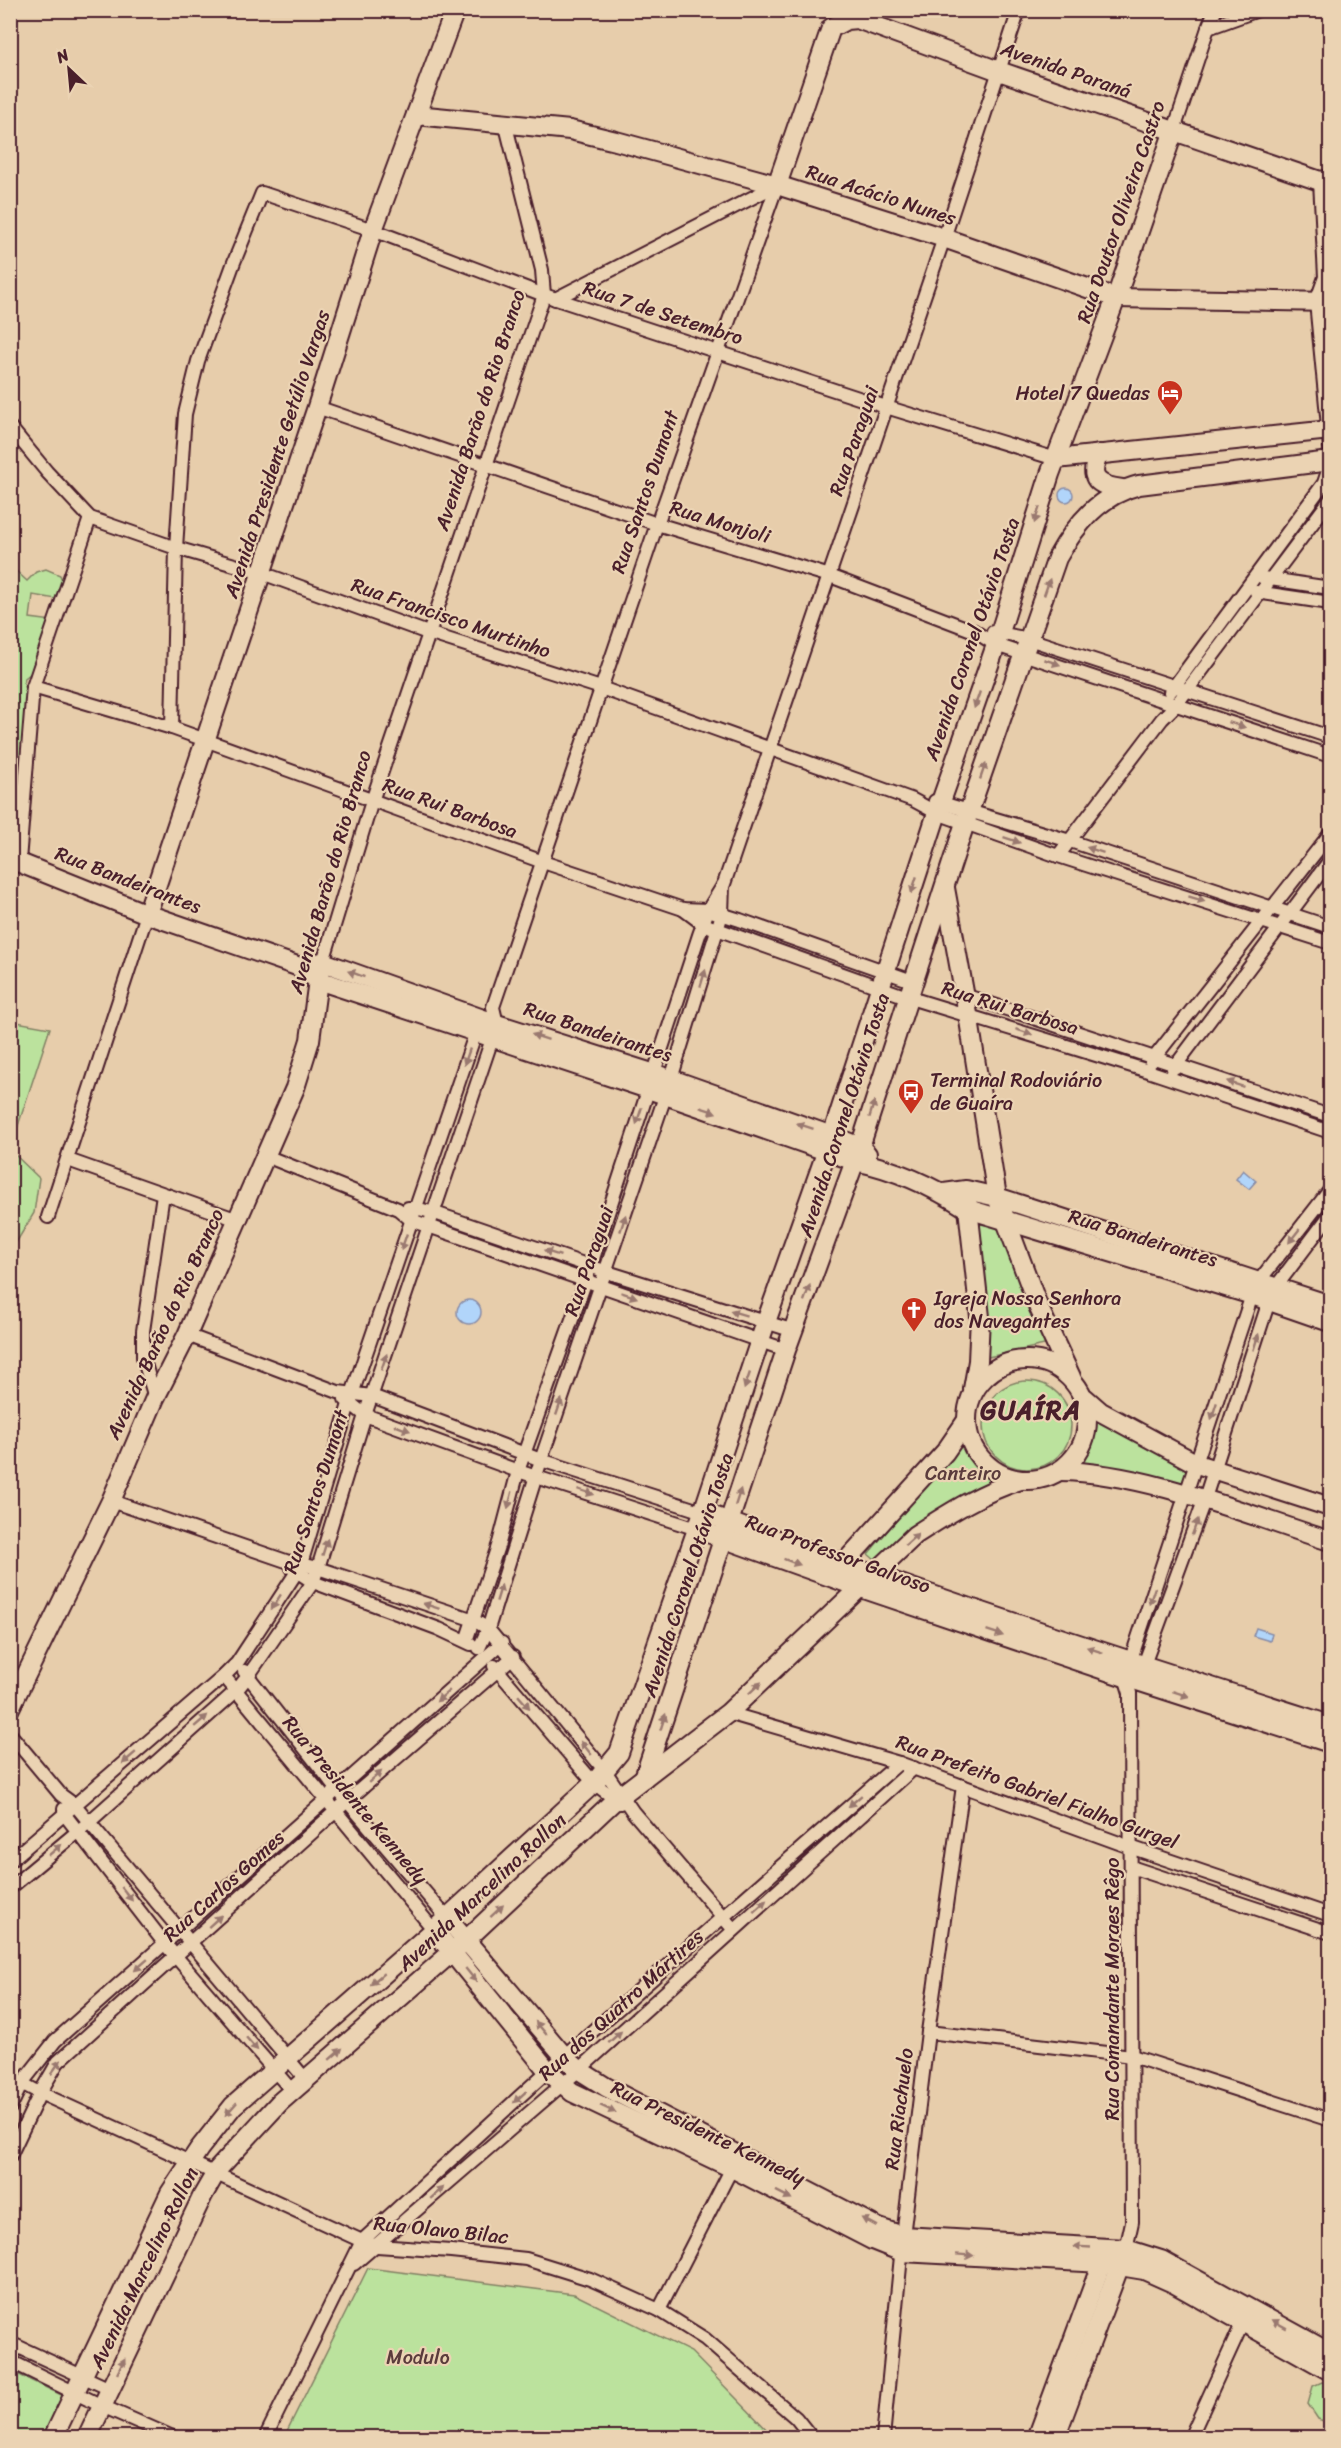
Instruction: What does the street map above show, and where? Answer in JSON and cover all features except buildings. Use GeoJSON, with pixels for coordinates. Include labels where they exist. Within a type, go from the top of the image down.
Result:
{"type":"FeatureCollection","features":[{"type":"Feature","properties":{"kind":"street","name":"Avenida Presidente Getúlio Vargas"},"geometry":{"type":"LineString","coordinates":[[147,914],[317,407],[373,230],[455,10]]}},
{"type":"Feature","properties":{"kind":"street","name":"Rua Paraguai"},"geometry":{"type":"LineString","coordinates":[[466,1641],[499,1543],[518,1471],[586,1280],[703,924],[708,910],[724,884],[830,576],[1019,10]]}},
{"type":"Feature","properties":{"kind":"street","name":"Rua Doutor Oliveira Castro"},"geometry":{"type":"LineString","coordinates":[[1056,459],[1116,298],[1215,10]]}},
{"type":"Feature","properties":{"kind":"street"},"geometry":{"type":"LineString","coordinates":[[1208,28],[1258,10]]}},
{"type":"Feature","properties":{"kind":"street","name":"Avenida Paraná"},"geometry":{"type":"LineString","coordinates":[[859,15],[999,71],[1325,180]]}},
{"type":"Feature","properties":{"kind":"street","name":"Rua Santos Dumont"},"geometry":{"type":"LineString","coordinates":[[10,1861],[224,1676],[237,1662],[298,1568],[351,1399],[413,1214],[488,1024],[657,524],[831,28],[859,15]]}},
{"type":"Feature","properties":{"kind":"street","name":"Rua Acácio Nunes"},"geometry":{"type":"LineString","coordinates":[[417,115],[505,122],[570,130],[605,138],[777,185],[944,238],[1116,298],[1326,301]]}},
{"type":"Feature","properties":{"kind":"street","name":"Avenida Barão do Rio Branco"},"geometry":{"type":"LineString","coordinates":[[10,1708],[111,1501],[155,1398],[188,1335],[295,1088],[310,1040],[318,980],[372,801],[487,464],[549,297],[505,122]]}},
{"type":"Feature","properties":{"kind":"street"},"geometry":{"type":"LineString","coordinates":[[1056,459],[1330,436],[1325,277],[1325,180]]}},
{"type":"Feature","properties":{"kind":"street"},"geometry":{"type":"LineString","coordinates":[[549,297],[777,185]]}},
{"type":"Feature","properties":{"kind":"street","name":"Rua 7 de Setembro"},"geometry":{"type":"LineString","coordinates":[[176,548],[185,414],[198,361],[262,193],[373,230],[549,297],[886,407],[1056,459]]}},
{"type":"Feature","properties":{"kind":"street","name":"Rua Monjoli"},"geometry":{"type":"LineString","coordinates":[[317,407],[657,524],[830,576],[974,631],[1173,686],[1330,737]]}},
{"type":"Feature","properties":{"kind":"street","name":"Rua Francisco Murtinho"},"geometry":{"type":"LineString","coordinates":[[10,427],[47,472],[90,518],[176,548],[262,573],[429,633],[601,688],[913,800],[967,817],[1058,856],[1330,943]]}},
{"type":"Feature","properties":{"kind":"street"},"geometry":{"type":"LineString","coordinates":[[1099,454],[1094,465],[1094,473],[1098,482],[1106,487],[1122,489],[1139,485],[1330,463],[1324,483],[1173,686],[1171,703]]}},
{"type":"Feature","properties":{"kind":"street","name":"Avenida Coronel Otávio Tosta"},"geometry":{"type":"LineString","coordinates":[[619,1754],[766,1322],[830,1143],[939,807],[998,638],[1056,459]]}},
{"type":"Feature","properties":{"kind":"street","name":"Avenida Coronel Otávio Tosta"},"geometry":{"type":"LineString","coordinates":[[644,1778],[786,1350],[857,1154],[967,817],[1057,558],[1068,538],[1102,501],[1122,489]]}},
{"type":"Feature","properties":{"kind":"street"},"geometry":{"type":"LineString","coordinates":[[1058,856],[1162,719],[1171,703],[1186,691],[1330,500]]}},
{"type":"Feature","properties":{"kind":"street"},"geometry":{"type":"LineString","coordinates":[[15,860],[33,687],[90,518]]}},
{"type":"Feature","properties":{"kind":"street"},"geometry":{"type":"LineString","coordinates":[[172,728],[176,548]]}},
{"type":"Feature","properties":{"kind":"street"},"geometry":{"type":"LineString","coordinates":[[1253,577],[1330,588]]}},
{"type":"Feature","properties":{"kind":"street"},"geometry":{"type":"LineString","coordinates":[[1243,591],[1330,603]]}},
{"type":"Feature","properties":{"kind":"street"},"geometry":{"type":"LineString","coordinates":[[1210,635],[1222,643]]}},
{"type":"Feature","properties":{"kind":"street","name":"Rua Monjoli"},"geometry":{"type":"LineString","coordinates":[[1026,646],[1171,703],[1330,756]]}},
{"type":"Feature","properties":{"kind":"street","name":"Rua Rui Barbosa"},"geometry":{"type":"LineString","coordinates":[[33,687],[172,728],[543,862],[683,909],[708,910],[722,914],[802,942],[968,1014],[1330,1132]]}},
{"type":"Feature","properties":{"kind":"street"},"geometry":{"type":"LineString","coordinates":[[1274,737],[1280,721]]}},
{"type":"Feature","properties":{"kind":"street","name":"Rua Francisco Murtinho"},"geometry":{"type":"LineString","coordinates":[[967,817],[1070,841],[1330,927]]}},
{"type":"Feature","properties":{"kind":"street"},"geometry":{"type":"LineString","coordinates":[[1145,1070],[1330,834]]}},
{"type":"Feature","properties":{"kind":"street"},"geometry":{"type":"LineString","coordinates":[[1117,874],[1123,859]]}},
{"type":"Feature","properties":{"kind":"street","name":"Rua Bandeirantes"},"geometry":{"type":"LineString","coordinates":[[15,860],[147,914],[297,966],[318,980],[488,1024]]}},
{"type":"Feature","properties":{"kind":"street"},"geometry":{"type":"LineString","coordinates":[[1167,1077],[1330,860]]}},
{"type":"Feature","properties":{"kind":"street","name":"Rua Paraguai"},"geometry":{"type":"LineString","coordinates":[[483,1652],[488,1629],[536,1475],[607,1272],[696,1001],[722,914],[724,884]]}},
{"type":"Feature","properties":{"kind":"street"},"geometry":{"type":"LineString","coordinates":[[945,886],[997,1197],[1038,1306],[1071,1377],[1085,1398],[1101,1412],[1197,1464],[1330,1507]]}},
{"type":"Feature","properties":{"kind":"street","name":"Rua Rui Barbosa"},"geometry":{"type":"LineString","coordinates":[[683,909],[703,924],[718,930],[796,957],[883,979]]}},
{"type":"Feature","properties":{"kind":"street"},"geometry":{"type":"LineString","coordinates":[[48,1217],[147,914]]}},
{"type":"Feature","properties":{"kind":"street"},"geometry":{"type":"LineString","coordinates":[[796,957],[802,942]]}},
{"type":"Feature","properties":{"kind":"street","name":"Rua Bandeirantes"},"geometry":{"type":"LineString","coordinates":[[297,966],[323,962],[578,1058],[830,1143],[944,1193],[967,1199],[1004,1219],[1085,1235]]}},
{"type":"Feature","properties":{"kind":"street","name":"Rua Rui Barbosa"},"geometry":{"type":"LineString","coordinates":[[964,995],[1156,1056],[1330,1116]]}},
{"type":"Feature","properties":{"kind":"street"},"geometry":{"type":"LineString","coordinates":[[679,996],[696,1001]]}},
{"type":"Feature","properties":{"kind":"street","name":"Rua Santos Dumont"},"geometry":{"type":"LineString","coordinates":[[10,1888],[89,1822],[236,1691],[313,1582],[365,1415],[435,1213],[488,1024]]}},
{"type":"Feature","properties":{"kind":"street"},"geometry":{"type":"LineString","coordinates":[[1056,1042],[1061,1026]]}},
{"type":"Feature","properties":{"kind":"street"},"geometry":{"type":"LineString","coordinates":[[1266,1110],[1272,1096]]}},
{"type":"Feature","properties":{"kind":"street"},"geometry":{"type":"LineString","coordinates":[[266,1156],[413,1214],[430,1226],[786,1350]]}},
{"type":"Feature","properties":{"kind":"street"},"geometry":{"type":"LineString","coordinates":[[68,1160],[238,1220]]}},
{"type":"Feature","properties":{"kind":"street"},"geometry":{"type":"LineString","coordinates":[[618,1179],[636,1185]]}},
{"type":"Feature","properties":{"kind":"street","name":"Rua Comandante Moraes Rêgo"},"geometry":{"type":"LineString","coordinates":[[1133,1676],[1196,1498],[1197,1464],[1264,1291],[1330,1190]]}},
{"type":"Feature","properties":{"kind":"street"},"geometry":{"type":"LineString","coordinates":[[155,1398],[143,1357],[142,1331],[163,1194]]}},
{"type":"Feature","properties":{"kind":"street","name":"Rua Bandeirantes"},"geometry":{"type":"LineString","coordinates":[[967,1199],[997,1197],[1085,1235],[1264,1291],[1330,1305]]}},
{"type":"Feature","properties":{"kind":"street"},"geometry":{"type":"LineString","coordinates":[[967,1199],[980,1317],[978,1361],[967,1420],[971,1442],[982,1461],[1000,1474],[1021,1480],[1041,1479],[1059,1471],[1079,1452],[1088,1426],[1085,1398]]}},
{"type":"Feature","properties":{"kind":"street"},"geometry":{"type":"LineString","coordinates":[[1314,1212],[1328,1218]]}},
{"type":"Feature","properties":{"kind":"street"},"geometry":{"type":"LineString","coordinates":[[413,1214],[435,1213],[607,1272],[794,1331]]}},
{"type":"Feature","properties":{"kind":"street"},"geometry":{"type":"LineString","coordinates":[[804,1216],[831,1227]]}},
{"type":"Feature","properties":{"kind":"street","name":"Rua Comandante Moraes Rêgo"},"geometry":{"type":"LineString","coordinates":[[1113,2256],[1132,2222],[1130,1846],[1133,1676],[1196,1498],[1214,1470],[1264,1291],[1328,1218]]}},
{"type":"Feature","properties":{"kind":"street","name":"Rua Bandeirantes"},"geometry":{"type":"LineString","coordinates":[[1264,1291],[1330,1322]]}},
{"type":"Feature","properties":{"kind":"street","name":"Rua Professor Galvoso"},"geometry":{"type":"LineString","coordinates":[[188,1335],[338,1392],[351,1399],[365,1415],[518,1471],[700,1520]]}},
{"type":"Feature","properties":{"kind":"street"},"geometry":{"type":"LineString","coordinates":[[972,1394],[986,1375],[1006,1363],[1029,1359],[1052,1364],[1071,1377]]}},
{"type":"Feature","properties":{"kind":"street","name":"Rua Professor Galvoso"},"geometry":{"type":"LineString","coordinates":[[351,1399],[372,1396],[837,1570],[874,1575],[973,1617],[1133,1676],[1231,1702],[1287,1720],[1330,1743]]}},
{"type":"Feature","properties":{"kind":"street"},"geometry":{"type":"LineString","coordinates":[[837,1570],[945,1452],[967,1420]]}},
{"type":"Feature","properties":{"kind":"street"},"geometry":{"type":"LineString","coordinates":[[733,1423],[760,1429]]}},
{"type":"Feature","properties":{"kind":"street"},"geometry":{"type":"LineString","coordinates":[[1059,1471],[1118,1477],[1196,1498],[1330,1540]]}},
{"type":"Feature","properties":{"kind":"street","name":"Avenida Marcelino Rollon"},"geometry":{"type":"LineString","coordinates":[[87,2438],[215,2174],[246,2137],[299,2086],[460,1946],[618,1798],[728,1713],[915,1535],[947,1514],[996,1488],[1021,1480]]}},
{"type":"Feature","properties":{"kind":"street"},"geometry":{"type":"LineString","coordinates":[[111,1501],[286,1561],[298,1568],[313,1582],[466,1641],[483,1652],[541,1722],[600,1777],[633,1812],[734,1930]]}},
{"type":"Feature","properties":{"kind":"street"},"geometry":{"type":"LineString","coordinates":[[499,1543],[514,1546]]}},
{"type":"Feature","properties":{"kind":"street"},"geometry":{"type":"LineString","coordinates":[[298,1568],[318,1568],[474,1620],[488,1629],[556,1710],[600,1777]]}},
{"type":"Feature","properties":{"kind":"street","name":"Rua Professor Galvoso"},"geometry":{"type":"LineString","coordinates":[[837,1570],[861,1588],[973,1617]]}},
{"type":"Feature","properties":{"kind":"street","name":"Rua Carlos Gomes"},"geometry":{"type":"LineString","coordinates":[[10,2108],[16,2080],[55,2041],[337,1789],[483,1652],[502,1643]]}},
{"type":"Feature","properties":{"kind":"street","name":"Rua Carlos Gomes"},"geometry":{"type":"LineString","coordinates":[[10,2156],[40,2093],[58,2062],[347,1801],[513,1656]]}},
{"type":"Feature","properties":{"kind":"street","name":"Rua Presidente Kennedy"},"geometry":{"type":"LineString","coordinates":[[237,1662],[337,1789],[389,1850],[441,1924]]}},
{"type":"Feature","properties":{"kind":"street","name":"Rua Presidente Kennedy"},"geometry":{"type":"LineString","coordinates":[[224,1676],[375,1859],[441,1924],[564,2056],[579,2070],[606,2087],[872,2240],[903,2244],[1161,2260],[1330,2353]]}},
{"type":"Feature","properties":{"kind":"street"},"geometry":{"type":"LineString","coordinates":[[643,1683],[673,1690]]}},
{"type":"Feature","properties":{"kind":"street"},"geometry":{"type":"LineString","coordinates":[[541,1722],[556,1710]]}},
{"type":"Feature","properties":{"kind":"street","name":"Rua Prefeito Gabriel Fialho Gurgel"},"geometry":{"type":"LineString","coordinates":[[728,1713],[914,1768],[1330,1915]]}},
{"type":"Feature","properties":{"kind":"street","name":"Rua Professor Galvoso"},"geometry":{"type":"LineString","coordinates":[[1287,1720],[1330,1725]]}},
{"type":"Feature","properties":{"kind":"street"},"geometry":{"type":"LineString","coordinates":[[10,1734],[192,1942],[299,2086]]}},
{"type":"Feature","properties":{"kind":"street","name":"Avenida Marcelino Rollon"},"geometry":{"type":"LineString","coordinates":[[53,2438],[170,2193],[233,2106],[441,1924],[600,1777],[619,1754]]}},
{"type":"Feature","properties":{"kind":"street","name":"Rua dos Quatro Mártires"},"geometry":{"type":"LineString","coordinates":[[266,2438],[362,2241],[564,2056],[899,1763]]}},
{"type":"Feature","properties":{"kind":"street","name":"Rua dos Quatro Mártires"},"geometry":{"type":"LineString","coordinates":[[350,2266],[377,2246],[579,2070],[914,1768]]}},
{"type":"Feature","properties":{"kind":"street","name":"Rua Riachuelo"},"geometry":{"type":"LineString","coordinates":[[883,2438],[928,2032],[963,1786]]}},
{"type":"Feature","properties":{"kind":"street"},"geometry":{"type":"LineString","coordinates":[[61,1795],[65,1815],[165,1944],[280,2063],[299,2086]]}},
{"type":"Feature","properties":{"kind":"street"},"geometry":{"type":"LineString","coordinates":[[375,1859],[389,1850]]}},
{"type":"Feature","properties":{"kind":"street","name":"Rua Prefeito Gabriel Fialho Gurgel"},"geometry":{"type":"LineString","coordinates":[[1131,1867],[1330,1933]]}},
{"type":"Feature","properties":{"kind":"street"},"geometry":{"type":"LineString","coordinates":[[1209,1893],[1214,1875]]}},
{"type":"Feature","properties":{"kind":"street","name":"Rua Presidente Kennedy"},"geometry":{"type":"LineString","coordinates":[[460,1946],[548,2071],[562,2085],[572,2092],[736,2161]]}},
{"type":"Feature","properties":{"kind":"street"},"geometry":{"type":"LineString","coordinates":[[928,2032],[1132,2056],[1330,2120]]}},
{"type":"Feature","properties":{"kind":"street","name":"Rua Olavo Bilac"},"geometry":{"type":"LineString","coordinates":[[16,2080],[362,2241],[377,2246],[526,2259],[590,2279],[659,2310],[705,2339],[796,2418],[812,2438]]}},
{"type":"Feature","properties":{"kind":"street"},"geometry":{"type":"LineString","coordinates":[[479,2134],[490,2146]]}},
{"type":"Feature","properties":{"kind":"street"},"geometry":{"type":"LineString","coordinates":[[659,2310],[736,2161]]}},
{"type":"Feature","properties":{"kind":"street"},"geometry":{"type":"LineString","coordinates":[[1036,2438],[1113,2256]]}},
{"type":"Feature","properties":{"kind":"street"},"geometry":{"type":"LineString","coordinates":[[1055,2438],[1113,2256]]}},
{"type":"Feature","properties":{"kind":"street","name":"Rua Presidente Kennedy"},"geometry":{"type":"LineString","coordinates":[[1113,2256],[1163,2278],[1330,2372]]}},
{"type":"Feature","properties":{"kind":"street"},"geometry":{"type":"LineString","coordinates":[[130,2274],[159,2286]]}},
{"type":"Feature","properties":{"kind":"street"},"geometry":{"type":"LineString","coordinates":[[1191,2438],[1243,2322]]}},
{"type":"Feature","properties":{"kind":"street"},"geometry":{"type":"LineString","coordinates":[[10,2343],[110,2389]]}},
{"type":"Feature","properties":{"kind":"street"},"geometry":{"type":"LineString","coordinates":[[10,2361],[74,2393],[175,2438]]}},
{"type":"Feature","properties":{"kind":"green space"},"geometry":{"type":"Polygon","coordinates":[[[13,568],[27,581],[36,572],[46,569],[60,575],[62,580],[56,599],[33,595],[30,618],[53,621],[35,670],[25,678],[24,684],[28,693],[19,789],[11,796],[11,569],[13,568]]]}},
{"type":"Feature","properties":{"kind":"green space"},"geometry":{"type":"Polygon","coordinates":[[[10,1021],[50,1028],[11,1147],[10,1021]]]}},
{"type":"Feature","properties":{"kind":"green space"},"geometry":{"type":"Polygon","coordinates":[[[11,1151],[39,1178],[34,1213],[11,1251],[11,1151]]]}},
{"type":"Feature","properties":{"kind":"green space"},"geometry":{"type":"Polygon","coordinates":[[[977,1224],[1006,1226],[1049,1344],[988,1357],[977,1224]]]}},
{"type":"Feature","properties":{"kind":"green space"},"geometry":{"type":"Polygon","coordinates":[[[1018,1381],[1036,1381],[1052,1388],[1064,1400],[1071,1416],[1071,1434],[1064,1450],[1052,1462],[1036,1469],[1018,1469],[1002,1462],[990,1450],[983,1434],[983,1416],[990,1400],[1002,1388],[1018,1381]]]}},
{"type":"Feature","properties":{"kind":"green space"},"geometry":{"type":"Polygon","coordinates":[[[1094,1417],[1190,1465],[1183,1486],[1079,1465],[1094,1417]]]}},
{"type":"Feature","properties":{"kind":"green space","name":"Canteiro"},"geometry":{"type":"Polygon","coordinates":[[[966,1437],[981,1461],[1002,1479],[881,1565],[868,1554],[966,1437]]]}},
{"type":"Feature","properties":{"kind":"green space","name":"Modulo"},"geometry":{"type":"Polygon","coordinates":[[[368,2268],[574,2294],[691,2352],[774,2437],[284,2437],[368,2268]]]}},
{"type":"Feature","properties":{"kind":"green space"},"geometry":{"type":"Polygon","coordinates":[[[11,2371],[70,2399],[50,2437],[11,2438],[11,2371]]]}},
{"type":"Feature","properties":{"kind":"green space"},"geometry":{"type":"Polygon","coordinates":[[[1322,2382],[1330,2384],[1330,2423],[1318,2419],[1308,2404],[1313,2386],[1322,2382]]]}},
{"type":"Feature","properties":{"kind":"water"},"geometry":{"type":"Polygon","coordinates":[[[1066,488],[1071,490],[1073,495],[1071,500],[1066,502],[1061,500],[1059,495],[1061,490],[1066,488]]]}},
{"type":"Feature","properties":{"kind":"water"},"geometry":{"type":"Polygon","coordinates":[[[1243,1170],[1256,1181],[1249,1189],[1236,1179],[1243,1170]]]}},
{"type":"Feature","properties":{"kind":"water"},"geometry":{"type":"Polygon","coordinates":[[[469,1300],[478,1303],[481,1312],[478,1321],[469,1324],[460,1321],[457,1312],[460,1303],[469,1300]]]}},
{"type":"Feature","properties":{"kind":"water"},"geometry":{"type":"Polygon","coordinates":[[[1256,1628],[1272,1633],[1270,1641],[1253,1636],[1256,1628]]]}},
{"type":"Feature","properties":{"kind":"place","name":"Hotel 7 Quedas"},"geometry":{"type":"Point","coordinates":[1170,416]}},
{"type":"Feature","properties":{"kind":"place","name":"Terminal Rodoviário de Guaíra"},"geometry":{"type":"Point","coordinates":[911,1115]}},
{"type":"Feature","properties":{"kind":"place","name":"Igreja Nossa Senhora dos Navegantes"},"geometry":{"type":"Point","coordinates":[914,1333]}},
{"type":"Feature","properties":{"kind":"district","name":"GUAÍRA"},"geometry":{"type":"Point","coordinates":[1031,1410]}}]}
